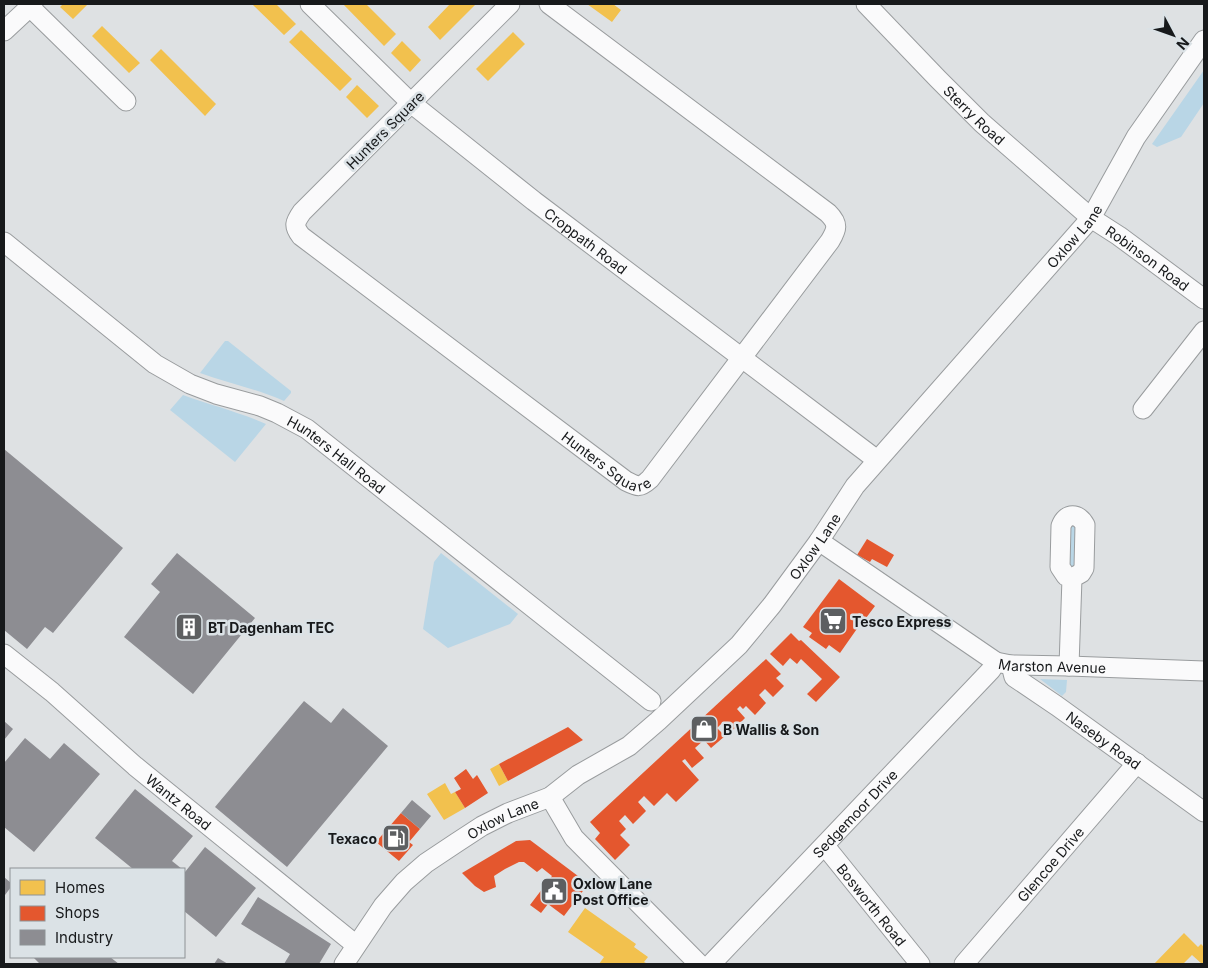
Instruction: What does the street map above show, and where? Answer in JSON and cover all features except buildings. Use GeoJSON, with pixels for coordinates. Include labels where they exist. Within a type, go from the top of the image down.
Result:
{"type":"FeatureCollection","features":[{"type":"Feature","properties":{"kind":"street","name":"Croppath Road"},"geometry":{"type":"LineString","coordinates":[[310,4],[411,104],[534,201],[877,460]]}},
{"type":"Feature","properties":{"kind":"street","name":"Hunters Square"},"geometry":{"type":"LineString","coordinates":[[510,4],[302,212],[295,226],[301,236],[618,475],[636,486],[643,486],[830,241],[836,232],[836,224],[828,212],[549,4]]}},
{"type":"Feature","properties":{"kind":"street","name":"Sterry Road"},"geometry":{"type":"LineString","coordinates":[[866,4],[982,123],[1091,218]]}},
{"type":"Feature","properties":{"kind":"street"},"geometry":{"type":"LineString","coordinates":[[4,31],[31,5],[126,101]]}},
{"type":"Feature","properties":{"kind":"street","name":"Oxlow Lane"},"geometry":{"type":"LineString","coordinates":[[344,964],[383,906],[404,882],[426,863],[482,826],[508,813],[550,797],[578,775],[629,746],[733,651],[749,634],[819,541],[855,486],[1091,218],[1136,137],[1204,40]]}},
{"type":"Feature","properties":{"kind":"street","name":"Robinson Road"},"geometry":{"type":"LineString","coordinates":[[1091,218],[1120,236],[1204,299]]}},
{"type":"Feature","properties":{"kind":"street","name":"Hunters Hall Road"},"geometry":{"type":"LineString","coordinates":[[4,242],[154,364],[190,384],[216,394],[260,406],[308,429],[651,701]]}},
{"type":"Feature","properties":{"kind":"street"},"geometry":{"type":"LineString","coordinates":[[1143,409],[1204,331]]}},
{"type":"Feature","properties":{"kind":"street","name":"Marston Avenue"},"geometry":{"type":"LineString","coordinates":[[819,541],[1004,664],[1204,671]]}},
{"type":"Feature","properties":{"kind":"street"},"geometry":{"type":"LineString","coordinates":[[1069,666],[1072,578]]}},
{"type":"Feature","properties":{"kind":"street","name":"Wantz Road"},"geometry":{"type":"LineString","coordinates":[[4,654],[52,692],[135,766],[356,945]]}},
{"type":"Feature","properties":{"kind":"street","name":"Naseby Road"},"geometry":{"type":"LineString","coordinates":[[1004,664],[1014,676],[1204,812]]}},
{"type":"Feature","properties":{"kind":"street","name":"Sedgemoor Drive"},"geometry":{"type":"LineString","coordinates":[[712,964],[991,670],[1004,664]]}},
{"type":"Feature","properties":{"kind":"street","name":"Glencoe Drive"},"geometry":{"type":"LineString","coordinates":[[964,964],[1136,763]]}},
{"type":"Feature","properties":{"kind":"street"},"geometry":{"type":"LineString","coordinates":[[550,797],[574,838],[699,964]]}},
{"type":"Feature","properties":{"kind":"street","name":"Bosworth Road"},"geometry":{"type":"LineString","coordinates":[[825,846],[920,964]]}},
{"type":"Feature","properties":{"kind":"shaded area"},"geometry":{"type":"Polygon","coordinates":[[[1204,70],[1204,103],[1181,137],[1157,147],[1152,144],[1204,70]]]}},
{"type":"Feature","properties":{"kind":"shaded area"},"geometry":{"type":"Polygon","coordinates":[[[225,341],[228,341],[291,391],[284,401],[200,373],[225,341]]]}},
{"type":"Feature","properties":{"kind":"shaded area"},"geometry":{"type":"Polygon","coordinates":[[[183,395],[266,424],[235,462],[170,410],[183,395]]]}},
{"type":"Feature","properties":{"kind":"shaded area"},"geometry":{"type":"Polygon","coordinates":[[[1077,522],[1078,565],[1070,570],[1067,527],[1077,522]]]}},
{"type":"Feature","properties":{"kind":"shaded area"},"geometry":{"type":"Polygon","coordinates":[[[441,553],[518,614],[510,624],[448,648],[423,629],[434,562],[441,553]]]}},
{"type":"Feature","properties":{"kind":"shaded area"},"geometry":{"type":"Polygon","coordinates":[[[1040,679],[1067,680],[1066,692],[1062,696],[1040,679]]]}},
{"type":"Feature","properties":{"kind":"place","name":"Tesco Express"},"geometry":{"type":"Point","coordinates":[833,621]}},
{"type":"Feature","properties":{"kind":"place","name":"BT Dagenham TEC"},"geometry":{"type":"Point","coordinates":[189,627]}},
{"type":"Feature","properties":{"kind":"place","name":"B Wallis & Son"},"geometry":{"type":"Point","coordinates":[704,729]}},
{"type":"Feature","properties":{"kind":"place","name":"Texaco"},"geometry":{"type":"Point","coordinates":[396,838]}},
{"type":"Feature","properties":{"kind":"place","name":"Oxlow Lane Post Office"},"geometry":{"type":"Point","coordinates":[554,891]}}]}
